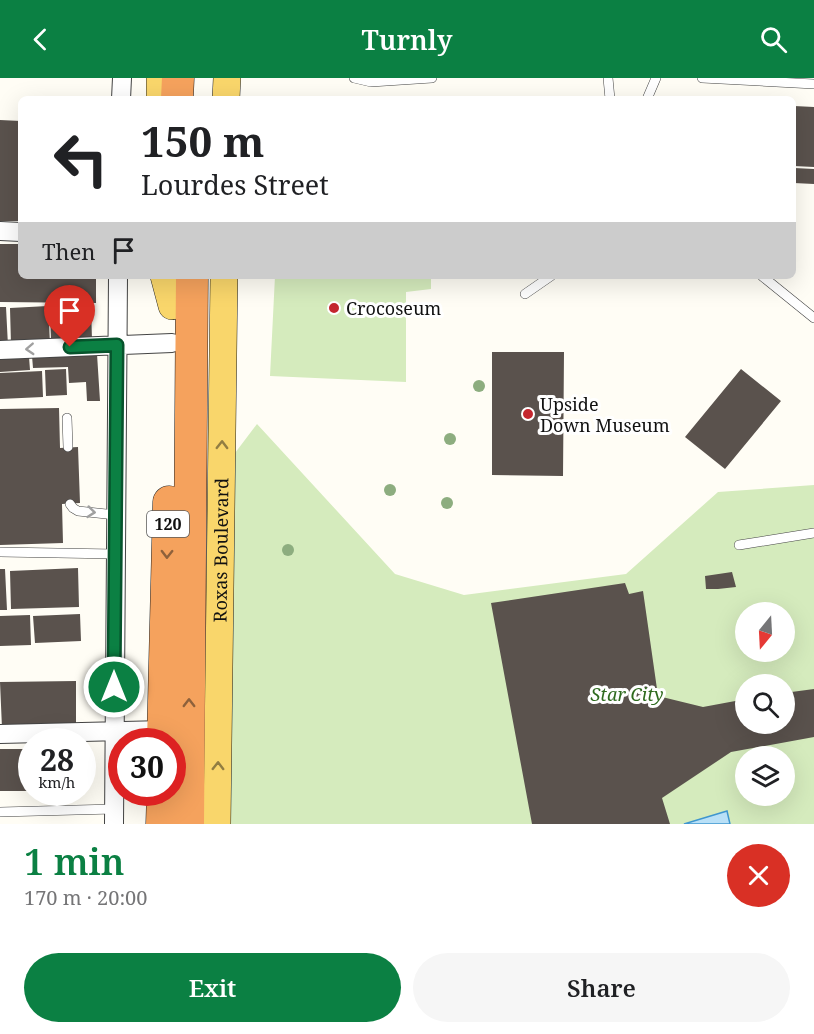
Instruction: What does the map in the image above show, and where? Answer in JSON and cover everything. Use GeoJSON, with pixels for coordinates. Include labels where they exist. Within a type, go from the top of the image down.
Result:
{"type":"FeatureCollection","features":[{"type":"Feature","properties":{"kind":"highway"},"geometry":{"type":"LineString","coordinates":[[177,96],[178,78]]}},
{"type":"Feature","properties":{"kind":"highway"},"geometry":{"type":"LineString","coordinates":[[194,78],[194,96]]}},
{"type":"Feature","properties":{"kind":"highway","name":"Roxas Boulevard"},"geometry":{"type":"LineString","coordinates":[[188,824],[192,279]]}},
{"type":"Feature","properties":{"kind":"highway","name":"120"},"geometry":{"type":"LineString","coordinates":[[164,728],[173,291]]}},
{"type":"Feature","properties":{"kind":"highway"},"geometry":{"type":"LineString","coordinates":[[162,824],[163,806]]}},
{"type":"Feature","properties":{"kind":"main road"},"geometry":{"type":"LineString","coordinates":[[160,78],[160,96]]}},
{"type":"Feature","properties":{"kind":"main road"},"geometry":{"type":"LineString","coordinates":[[226,96],[227,78]]}},
{"type":"Feature","properties":{"kind":"main road","name":"Roxas Boulevard"},"geometry":{"type":"LineString","coordinates":[[217,824],[224,279]]}},
{"type":"Feature","properties":{"kind":"street"},"geometry":{"type":"LineString","coordinates":[[121,96],[122,78]]}},
{"type":"Feature","properties":{"kind":"street"},"geometry":{"type":"LineString","coordinates":[[0,231],[18,232]]}},
{"type":"Feature","properties":{"kind":"street"},"geometry":{"type":"LineString","coordinates":[[114,728],[118,279]]}},
{"type":"Feature","properties":{"kind":"street"},"geometry":{"type":"LineString","coordinates":[[0,350],[172,343]]}},
{"type":"Feature","properties":{"kind":"street"},"geometry":{"type":"LineString","coordinates":[[0,734],[108,731]]}},
{"type":"Feature","properties":{"kind":"lane"},"geometry":{"type":"LineString","coordinates":[[354,78],[371,82],[432,78]]}},
{"type":"Feature","properties":{"kind":"lane"},"geometry":{"type":"LineString","coordinates":[[608,78],[610,96]]}},
{"type":"Feature","properties":{"kind":"lane"},"geometry":{"type":"LineString","coordinates":[[648,96],[656,78]]}},
{"type":"Feature","properties":{"kind":"lane"},"geometry":{"type":"LineString","coordinates":[[702,78],[814,84]]}},
{"type":"Feature","properties":{"kind":"lane"},"geometry":{"type":"LineString","coordinates":[[525,294],[547,279]]}},
{"type":"Feature","properties":{"kind":"lane"},"geometry":{"type":"LineString","coordinates":[[766,279],[814,318]]}},
{"type":"Feature","properties":{"kind":"lane"},"geometry":{"type":"LineString","coordinates":[[67,418],[68,447]]}},
{"type":"Feature","properties":{"kind":"lane"},"geometry":{"type":"LineString","coordinates":[[70,504],[78,511],[116,515]]}},
{"type":"Feature","properties":{"kind":"lane"},"geometry":{"type":"LineString","coordinates":[[739,545],[814,533]]}},
{"type":"Feature","properties":{"kind":"lane"},"geometry":{"type":"LineString","coordinates":[[0,552],[115,554]]}},
{"type":"Feature","properties":{"kind":"lane"},"geometry":{"type":"LineString","coordinates":[[0,812],[114,816]]}},
{"type":"Feature","properties":{"kind":"green space"},"geometry":{"type":"Polygon","coordinates":[[[275,279],[431,279],[431,289],[406,292],[406,382],[270,376],[275,279]]]}},
{"type":"Feature","properties":{"kind":"green space","name":"Star City"},"geometry":{"type":"Polygon","coordinates":[[[257,424],[395,574],[464,595],[626,574],[718,492],[814,485],[814,824],[230,824],[235,453],[257,424]]]}},
{"type":"Feature","properties":{"kind":"water"},"geometry":{"type":"Polygon","coordinates":[[[727,811],[730,824],[684,824],[727,811]]]}},
{"type":"Feature","properties":{"kind":"building"},"geometry":{"type":"Polygon","coordinates":[[[796,106],[814,107],[814,167],[796,166],[796,106]]]}},
{"type":"Feature","properties":{"kind":"building"},"geometry":{"type":"Polygon","coordinates":[[[0,120],[18,121],[18,221],[0,221],[0,120]]]}},
{"type":"Feature","properties":{"kind":"building"},"geometry":{"type":"Polygon","coordinates":[[[796,168],[814,169],[814,184],[796,183],[796,168]]]}},
{"type":"Feature","properties":{"kind":"building"},"geometry":{"type":"Polygon","coordinates":[[[0,244],[18,244],[18,279],[96,279],[96,303],[0,302],[0,244]]]}},
{"type":"Feature","properties":{"kind":"building"},"geometry":{"type":"Polygon","coordinates":[[[48,306],[50,343],[11,344],[10,308],[48,306]]]}},
{"type":"Feature","properties":{"kind":"building"},"geometry":{"type":"Polygon","coordinates":[[[91,306],[92,340],[51,341],[50,307],[91,306]]]}},
{"type":"Feature","properties":{"kind":"building"},"geometry":{"type":"Polygon","coordinates":[[[0,307],[6,307],[8,346],[0,346],[0,307]]]}},
{"type":"Feature","properties":{"kind":"building","name":"Upside Down Museum"},"geometry":{"type":"Polygon","coordinates":[[[492,352],[564,352],[563,476],[492,475],[492,352]]]}},
{"type":"Feature","properties":{"kind":"building"},"geometry":{"type":"Polygon","coordinates":[[[97,354],[100,401],[87,401],[86,382],[69,383],[68,367],[33,368],[32,356],[97,354]]]}},
{"type":"Feature","properties":{"kind":"building"},"geometry":{"type":"Polygon","coordinates":[[[29,357],[30,370],[0,372],[0,358],[29,357]]]}},
{"type":"Feature","properties":{"kind":"building"},"geometry":{"type":"Polygon","coordinates":[[[66,369],[67,395],[46,396],[45,370],[66,369]]]}},
{"type":"Feature","properties":{"kind":"building"},"geometry":{"type":"Polygon","coordinates":[[[741,369],[781,401],[725,469],[685,437],[741,369]]]}},
{"type":"Feature","properties":{"kind":"building"},"geometry":{"type":"Polygon","coordinates":[[[42,371],[43,397],[0,399],[0,373],[42,371]]]}},
{"type":"Feature","properties":{"kind":"building"},"geometry":{"type":"Polygon","coordinates":[[[59,408],[60,448],[78,447],[80,503],[62,504],[63,543],[0,545],[0,409],[59,408]]]}},
{"type":"Feature","properties":{"kind":"building"},"geometry":{"type":"Polygon","coordinates":[[[78,568],[79,607],[11,609],[10,571],[78,568]]]}},
{"type":"Feature","properties":{"kind":"building"},"geometry":{"type":"Polygon","coordinates":[[[0,569],[5,569],[7,610],[0,610],[0,569]]]}},
{"type":"Feature","properties":{"kind":"building"},"geometry":{"type":"Polygon","coordinates":[[[732,572],[736,587],[706,589],[705,576],[732,572]]]}},
{"type":"Feature","properties":{"kind":"building"},"geometry":{"type":"Polygon","coordinates":[[[625,583],[629,594],[643,591],[658,696],[703,707],[735,701],[735,734],[795,734],[795,692],[814,689],[814,737],[764,746],[735,746],[735,751],[662,798],[670,824],[532,824],[491,603],[625,583]]]}},
{"type":"Feature","properties":{"kind":"building"},"geometry":{"type":"Polygon","coordinates":[[[80,614],[81,641],[35,643],[33,616],[80,614]]]}},
{"type":"Feature","properties":{"kind":"building"},"geometry":{"type":"Polygon","coordinates":[[[30,615],[31,645],[0,646],[0,616],[30,615]]]}},
{"type":"Feature","properties":{"kind":"building"},"geometry":{"type":"Polygon","coordinates":[[[76,681],[76,727],[2,728],[0,682],[76,681]]]}},
{"type":"Feature","properties":{"kind":"building"},"geometry":{"type":"Polygon","coordinates":[[[0,749],[18,749],[18,791],[0,791],[0,749]]]}},
{"type":"Feature","properties":{"kind":"place","name":"Crocoseum"},"geometry":{"type":"Point","coordinates":[334,308]}},
{"type":"Feature","properties":{"kind":"place","name":"Upside Down Museum"},"geometry":{"type":"Point","coordinates":[528,414]}},
{"type":"Feature","properties":{"kind":"route"},"geometry":{"type":"LineString","coordinates":[[70,347],[117,345],[114,687]]}}]}
